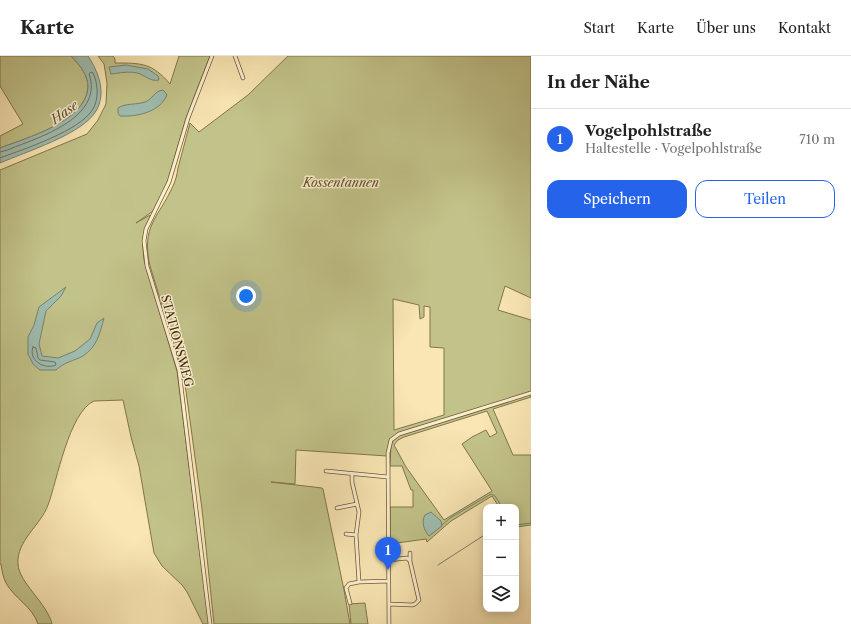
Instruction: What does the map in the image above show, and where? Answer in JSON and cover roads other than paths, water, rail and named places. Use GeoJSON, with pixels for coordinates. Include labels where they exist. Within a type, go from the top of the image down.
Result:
{"type":"FeatureCollection","features":[{"type":"Feature","properties":{"kind":"street","name":"STATIONSWEG"},"geometry":{"type":"LineString","coordinates":[[210,624],[179,370],[147,266],[144,241],[146,229],[169,182],[188,118],[212,56]]}},
{"type":"Feature","properties":{"kind":"street"},"geometry":{"type":"LineString","coordinates":[[235,56],[243,78]]}},
{"type":"Feature","properties":{"kind":"street"},"geometry":{"type":"LineString","coordinates":[[389,624],[388,453],[394,436],[531,393]]}},
{"type":"Feature","properties":{"kind":"street"},"geometry":{"type":"LineString","coordinates":[[326,471],[388,476]]}},
{"type":"Feature","properties":{"kind":"street"},"geometry":{"type":"LineString","coordinates":[[352,474],[352,482],[359,515],[356,535],[359,582]]}},
{"type":"Feature","properties":{"kind":"street"},"geometry":{"type":"LineString","coordinates":[[337,508],[357,504]]}},
{"type":"Feature","properties":{"kind":"street"},"geometry":{"type":"LineString","coordinates":[[346,534],[356,535]]}},
{"type":"Feature","properties":{"kind":"street"},"geometry":{"type":"LineString","coordinates":[[410,553],[410,561],[419,600]]}},
{"type":"Feature","properties":{"kind":"street"},"geometry":{"type":"LineString","coordinates":[[388,560],[407,558],[410,561]]}},
{"type":"Feature","properties":{"kind":"street"},"geometry":{"type":"LineString","coordinates":[[350,603],[346,586],[349,584],[359,582],[388,581]]}},
{"type":"Feature","properties":{"kind":"street"},"geometry":{"type":"LineString","coordinates":[[389,604],[412,605],[419,600],[425,600]]}},
{"type":"Feature","properties":{"kind":"water"},"geometry":{"type":"Polygon","coordinates":[[[71,56],[88,56],[95,68],[101,90],[101,97],[96,111],[89,119],[67,135],[0,163],[0,148],[53,127],[77,110],[84,100],[88,88],[87,79],[80,66],[71,56]]]}},
{"type":"Feature","properties":{"kind":"water"},"geometry":{"type":"Polygon","coordinates":[[[126,65],[148,69],[158,76],[159,80],[153,80],[134,72],[111,74],[109,67],[126,65]]]}},
{"type":"Feature","properties":{"kind":"water"},"geometry":{"type":"Polygon","coordinates":[[[163,90],[167,95],[164,101],[154,109],[134,116],[120,116],[118,113],[118,108],[121,106],[145,102],[163,90]]]}},
{"type":"Feature","properties":{"kind":"water"},"geometry":{"type":"Polygon","coordinates":[[[66,287],[61,296],[46,311],[39,344],[42,356],[58,358],[75,351],[90,339],[97,323],[104,318],[101,329],[95,344],[83,356],[66,363],[56,370],[40,370],[33,364],[28,354],[28,337],[34,325],[39,307],[66,287]]]}},
{"type":"Feature","properties":{"kind":"water"},"geometry":{"type":"Polygon","coordinates":[[[431,512],[441,521],[442,526],[429,536],[424,529],[423,520],[425,515],[431,512]]]}},
{"type":"Feature","properties":{"kind":"waterway"},"geometry":{"type":"LineString","coordinates":[[442,525],[450,518],[491,494],[495,496],[500,504]]}},
{"type":"Feature","properties":{"kind":"waterway"},"geometry":{"type":"LineString","coordinates":[[519,525],[531,523]]}},
{"type":"Feature","properties":{"kind":"waterway"},"geometry":{"type":"LineString","coordinates":[[438,565],[483,536]]}},
{"type":"Feature","properties":{"kind":"place","name":"Vogelpohlstraße"},"geometry":{"type":"Point","coordinates":[388,570]}},
{"type":"Feature","properties":{"kind":"water label","name":"Hase"},"geometry":{"type":"Point","coordinates":[64,112]}},
{"type":"Feature","properties":{"kind":"park label","name":"Kossentannen"},"geometry":{"type":"Point","coordinates":[341,183]}}]}
